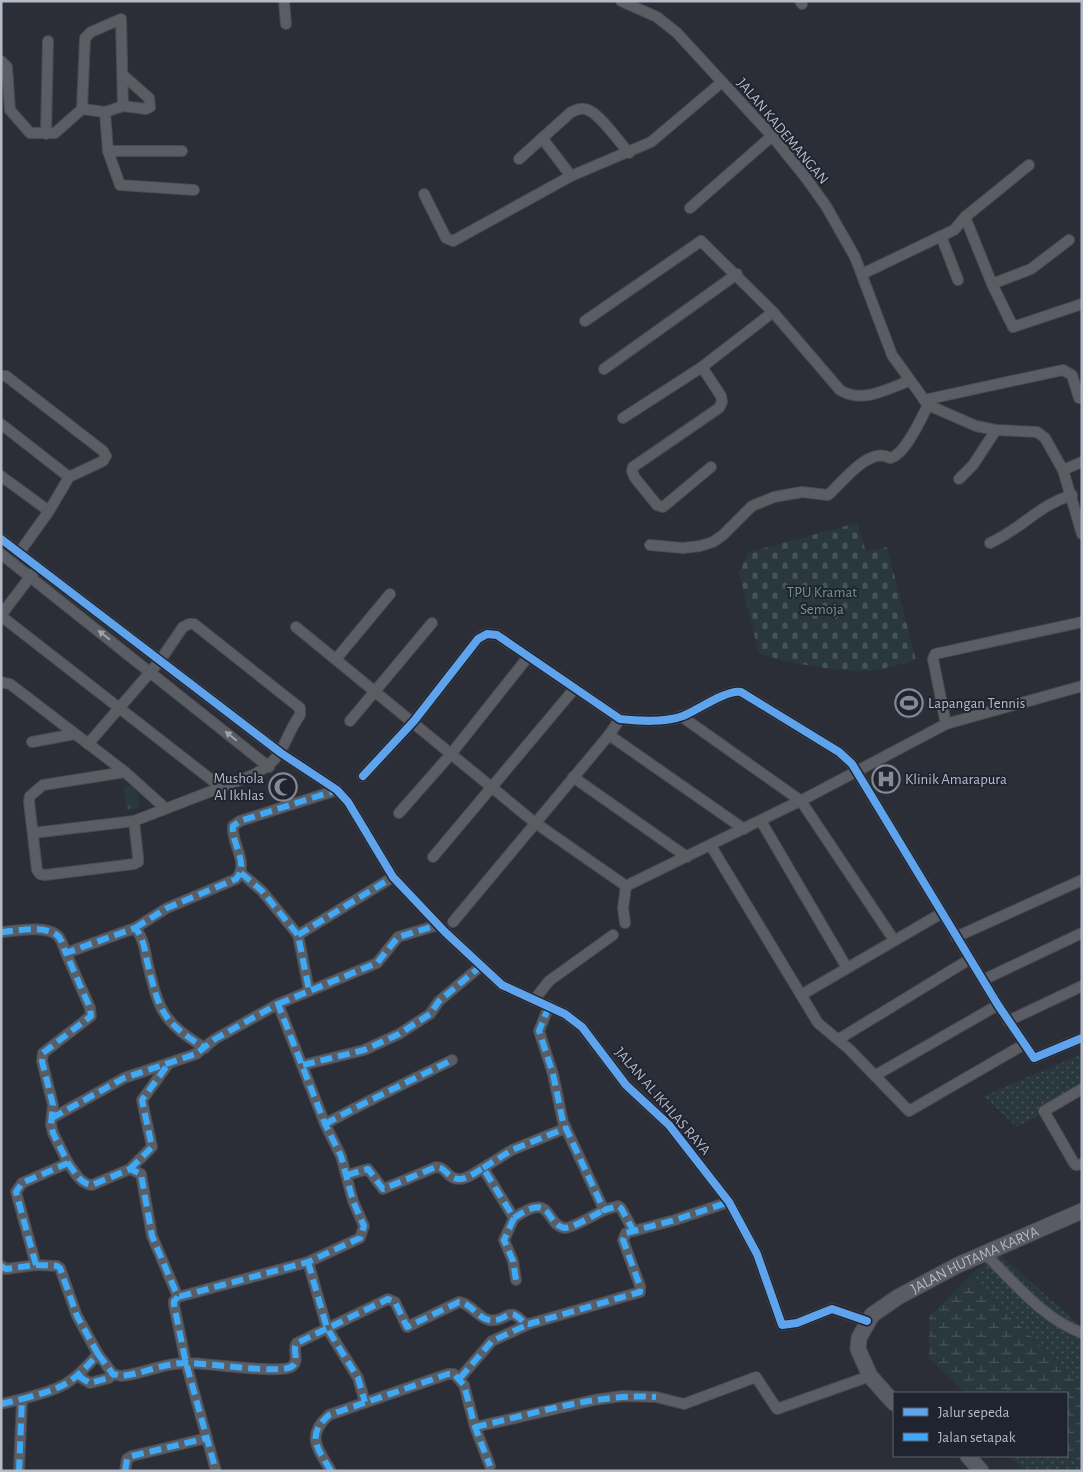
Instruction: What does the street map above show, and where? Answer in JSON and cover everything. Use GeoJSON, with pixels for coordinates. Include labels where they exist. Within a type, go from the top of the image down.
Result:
{"type":"FeatureCollection","features":[{"type":"Feature","properties":{"kind":"street"},"geometry":{"type":"LineString","coordinates":[[284,1],[286,24]]}},
{"type":"Feature","properties":{"kind":"street","name":"JALAN KADEMANGAN"},"geometry":{"type":"LineString","coordinates":[[621,1],[657,17],[676,33],[772,136],[826,206],[850,247],[862,274],[884,339],[909,381],[926,403],[961,421],[996,430],[1041,434],[1064,470],[1082,534]]}},
{"type":"Feature","properties":{"kind":"street"},"geometry":{"type":"LineString","coordinates":[[1,61],[7,67],[12,112],[30,133],[55,133],[82,109],[85,38],[91,32],[121,19],[124,76],[123,106]]}},
{"type":"Feature","properties":{"kind":"street"},"geometry":{"type":"LineString","coordinates":[[46,134],[48,41]]}},
{"type":"Feature","properties":{"kind":"street"},"geometry":{"type":"LineString","coordinates":[[82,109],[105,112],[123,106],[146,109],[151,104],[150,98],[124,76]]}},
{"type":"Feature","properties":{"kind":"street"},"geometry":{"type":"LineString","coordinates":[[424,194],[446,238],[453,242],[572,176],[651,142],[722,82]]}},
{"type":"Feature","properties":{"kind":"street"},"geometry":{"type":"LineString","coordinates":[[519,159],[577,109],[586,109],[595,114],[629,153]]}},
{"type":"Feature","properties":{"kind":"street"},"geometry":{"type":"LineString","coordinates":[[105,112],[108,151],[120,185],[194,190]]}},
{"type":"Feature","properties":{"kind":"street"},"geometry":{"type":"LineString","coordinates":[[690,208],[772,136]]}},
{"type":"Feature","properties":{"kind":"street"},"geometry":{"type":"LineString","coordinates":[[542,138],[572,176]]}},
{"type":"Feature","properties":{"kind":"street"},"geometry":{"type":"LineString","coordinates":[[108,151],[182,151]]}},
{"type":"Feature","properties":{"kind":"street"},"geometry":{"type":"LineString","coordinates":[[862,274],[954,230],[965,217],[1029,165]]}},
{"type":"Feature","properties":{"kind":"street"},"geometry":{"type":"LineString","coordinates":[[965,217],[992,284],[1013,327],[1082,304]]}},
{"type":"Feature","properties":{"kind":"street"},"geometry":{"type":"LineString","coordinates":[[942,236],[958,280]]}},
{"type":"Feature","properties":{"kind":"street"},"geometry":{"type":"LineString","coordinates":[[992,284],[1031,269],[1069,240]]}},
{"type":"Feature","properties":{"kind":"street"},"geometry":{"type":"LineString","coordinates":[[585,321],[702,241],[774,312],[840,390],[855,397],[869,395],[909,381]]}},
{"type":"Feature","properties":{"kind":"street"},"geometry":{"type":"LineString","coordinates":[[604,369],[736,274]]}},
{"type":"Feature","properties":{"kind":"street"},"geometry":{"type":"LineString","coordinates":[[623,418],[702,367],[774,312]]}},
{"type":"Feature","properties":{"kind":"street"},"geometry":{"type":"LineString","coordinates":[[702,367],[721,396],[722,402],[719,408],[633,467],[632,471],[657,505],[663,507],[711,467]]}},
{"type":"Feature","properties":{"kind":"street"},"geometry":{"type":"LineString","coordinates":[[650,545],[683,548],[700,546],[712,542],[723,535],[752,506],[774,497],[802,492],[828,495],[843,479],[873,456],[882,454],[891,458],[898,454],[926,403],[1063,370],[1072,374],[1079,398]]}},
{"type":"Feature","properties":{"kind":"street"},"geometry":{"type":"LineString","coordinates":[[1,376],[6,376],[105,454],[103,461],[69,477],[49,511],[19,553]]}},
{"type":"Feature","properties":{"kind":"street"},"geometry":{"type":"LineString","coordinates":[[1,424],[69,477]]}},
{"type":"Feature","properties":{"kind":"street"},"geometry":{"type":"LineString","coordinates":[[959,479],[973,465],[996,430]]}},
{"type":"Feature","properties":{"kind":"street"},"geometry":{"type":"LineString","coordinates":[[1064,470],[1082,462]]}},
{"type":"Feature","properties":{"kind":"street"},"geometry":{"type":"LineString","coordinates":[[1,476],[49,511]]}},
{"type":"Feature","properties":{"kind":"street"},"geometry":{"type":"LineString","coordinates":[[990,543],[1009,534],[1048,504],[1072,495]]}},
{"type":"Feature","properties":{"kind":"street"},"geometry":{"type":"LineString","coordinates":[[1,538],[19,553],[34,572],[150,671],[269,767]]}},
{"type":"Feature","properties":{"kind":"street"},"geometry":{"type":"LineString","coordinates":[[1,554],[34,572]]}},
{"type":"Feature","properties":{"kind":"street"},"geometry":{"type":"LineString","coordinates":[[34,572],[1,615],[222,788]]}},
{"type":"Feature","properties":{"kind":"street","name":"JALAN AL IKHLAS RAYA"},"geometry":{"type":"LineString","coordinates":[[34,572],[281,753],[337,790],[348,802],[393,877],[438,925],[502,985],[565,1014],[582,1027],[626,1085],[669,1125],[729,1202],[756,1254],[782,1325],[797,1323],[832,1309],[870,1318]]}},
{"type":"Feature","properties":{"kind":"street"},"geometry":{"type":"LineString","coordinates":[[336,659],[390,594]]}},
{"type":"Feature","properties":{"kind":"street"},"geometry":{"type":"LineString","coordinates":[[946,724],[933,659],[935,654],[1082,622]]}},
{"type":"Feature","properties":{"kind":"street"},"geometry":{"type":"LineString","coordinates":[[350,721],[432,623]]}},
{"type":"Feature","properties":{"kind":"street"},"geometry":{"type":"LineString","coordinates":[[33,833],[134,820],[222,788],[269,767],[281,753],[300,715],[298,705],[194,624],[189,624],[183,627],[159,662],[88,744]]}},
{"type":"Feature","properties":{"kind":"street"},"geometry":{"type":"LineString","coordinates":[[296,626],[414,721],[534,822],[626,886]]}},
{"type":"Feature","properties":{"kind":"street"},"geometry":{"type":"LineString","coordinates":[[363,776],[414,721],[484,635],[497,635],[620,719],[640,721],[682,716],[729,694],[741,692],[838,752],[858,772],[956,937],[1023,1045],[1035,1059],[1082,1038]]}},
{"type":"Feature","properties":{"kind":"street"},"geometry":{"type":"LineString","coordinates":[[399,813],[451,754],[528,656]]}},
{"type":"Feature","properties":{"kind":"street"},"geometry":{"type":"LineString","coordinates":[[1,682],[10,684],[125,772],[165,808]]}},
{"type":"Feature","properties":{"kind":"street"},"geometry":{"type":"LineString","coordinates":[[626,886],[801,801],[946,724],[1082,686]]}},
{"type":"Feature","properties":{"kind":"street"},"geometry":{"type":"LineString","coordinates":[[433,857],[575,688]]}},
{"type":"Feature","properties":{"kind":"street"},"geometry":{"type":"LineString","coordinates":[[682,716],[801,801],[894,940]]}},
{"type":"Feature","properties":{"kind":"street"},"geometry":{"type":"LineString","coordinates":[[453,922],[534,822],[609,735],[620,719]]}},
{"type":"Feature","properties":{"kind":"street"},"geometry":{"type":"LineString","coordinates":[[32,742],[75,734]]}},
{"type":"Feature","properties":{"kind":"street"},"geometry":{"type":"LineString","coordinates":[[609,735],[744,829]]}},
{"type":"Feature","properties":{"kind":"street"},"geometry":{"type":"LineString","coordinates":[[125,772],[43,785],[30,796],[33,833],[40,874],[138,862],[134,820]]}},
{"type":"Feature","properties":{"kind":"street"},"geometry":{"type":"LineString","coordinates":[[573,777],[687,857]]}},
{"type":"Feature","properties":{"kind":"street"},"geometry":{"type":"LineString","coordinates":[[66,953],[135,928],[168,908],[229,882],[241,873],[242,866],[232,832],[233,826],[237,823],[337,790]]}},
{"type":"Feature","properties":{"kind":"street"},"geometry":{"type":"LineString","coordinates":[[761,821],[847,968]]}},
{"type":"Feature","properties":{"kind":"street"},"geometry":{"type":"LineString","coordinates":[[711,846],[818,1023],[839,1039],[910,1111],[1023,1045]]}},
{"type":"Feature","properties":{"kind":"street"},"geometry":{"type":"LineString","coordinates":[[241,873],[262,891],[298,935],[309,990]]}},
{"type":"Feature","properties":{"kind":"street"},"geometry":{"type":"LineString","coordinates":[[298,935],[393,877]]}},
{"type":"Feature","properties":{"kind":"street"},"geometry":{"type":"LineString","coordinates":[[956,937],[1082,880]]}},
{"type":"Feature","properties":{"kind":"street"},"geometry":{"type":"LineString","coordinates":[[625,923],[623,908],[626,886]]}},
{"type":"Feature","properties":{"kind":"street"},"geometry":{"type":"LineString","coordinates":[[801,995],[942,913]]}},
{"type":"Feature","properties":{"kind":"street"},"geometry":{"type":"LineString","coordinates":[[52,1118],[124,1078],[196,1054],[215,1038],[278,1004],[378,964],[398,937],[438,925]]}},
{"type":"Feature","properties":{"kind":"street"},"geometry":{"type":"LineString","coordinates":[[135,928],[140,934],[154,992],[166,1017],[182,1034],[205,1048]]}},
{"type":"Feature","properties":{"kind":"street"},"geometry":{"type":"LineString","coordinates":[[1,932],[35,930],[56,934],[61,939],[90,1008],[91,1016],[43,1053],[42,1061],[53,1105],[53,1133],[68,1163],[82,1182],[92,1184],[130,1169],[152,1147],[142,1100],[169,1063]]}},
{"type":"Feature","properties":{"kind":"street"},"geometry":{"type":"LineString","coordinates":[[983,980],[1082,933]]}},
{"type":"Feature","properties":{"kind":"street"},"geometry":{"type":"LineString","coordinates":[[534,1000],[549,981],[613,935]]}},
{"type":"Feature","properties":{"kind":"street"},"geometry":{"type":"LineString","coordinates":[[839,1039],[970,959]]}},
{"type":"Feature","properties":{"kind":"street"},"geometry":{"type":"LineString","coordinates":[[303,1065],[364,1050],[399,1034],[430,1014],[439,1001],[481,966]]}},
{"type":"Feature","properties":{"kind":"street"},"geometry":{"type":"LineString","coordinates":[[1008,1021],[1082,986]]}},
{"type":"Feature","properties":{"kind":"street"},"geometry":{"type":"LineString","coordinates":[[216,1471],[186,1363],[174,1301],[178,1297],[308,1262],[360,1238],[363,1234],[364,1226],[353,1201],[347,1175],[278,1004]]}},
{"type":"Feature","properties":{"kind":"street"},"geometry":{"type":"LineString","coordinates":[[876,1075],[998,1005]]}},
{"type":"Feature","properties":{"kind":"street"},"geometry":{"type":"LineString","coordinates":[[549,1006],[540,1025],[540,1037],[553,1074],[566,1128],[604,1210]]}},
{"type":"Feature","properties":{"kind":"street"},"geometry":{"type":"LineString","coordinates":[[326,1124],[376,1096],[400,1087],[452,1060]]}},
{"type":"Feature","properties":{"kind":"street"},"geometry":{"type":"LineString","coordinates":[[1082,1089],[1044,1112],[1074,1163],[1076,1165],[1082,1164]]}},
{"type":"Feature","properties":{"kind":"street"},"geometry":{"type":"LineString","coordinates":[[347,1175],[368,1169],[383,1189],[436,1167],[443,1169],[451,1178],[459,1180],[512,1150],[566,1128]]}},
{"type":"Feature","properties":{"kind":"street"},"geometry":{"type":"LineString","coordinates":[[36,1265],[16,1192],[22,1183],[68,1163]]}},
{"type":"Feature","properties":{"kind":"street"},"geometry":{"type":"LineString","coordinates":[[483,1168],[514,1218]]}},
{"type":"Feature","properties":{"kind":"street"},"geometry":{"type":"LineString","coordinates":[[130,1169],[141,1174],[152,1236],[178,1297]]}},
{"type":"Feature","properties":{"kind":"street"},"geometry":{"type":"LineString","coordinates":[[460,1378],[492,1341],[529,1324],[640,1292],[641,1288],[623,1240],[626,1233],[675,1220],[729,1202]]}},
{"type":"Feature","properties":{"kind":"street"},"geometry":{"type":"LineString","coordinates":[[516,1280],[513,1260],[504,1240],[514,1218],[526,1209],[536,1207],[544,1210],[560,1226],[569,1227],[604,1210],[618,1206],[622,1208],[633,1230]]}},
{"type":"Feature","properties":{"kind":"street","name":"JALAN HUTAMA KARYA"},"geometry":{"type":"LineString","coordinates":[[870,1318],[931,1279],[985,1254],[1080,1216]]}},
{"type":"Feature","properties":{"kind":"street"},"geometry":{"type":"LineString","coordinates":[[985,1254],[1053,1319],[1067,1328],[1082,1332]]}},
{"type":"Feature","properties":{"kind":"street"},"geometry":{"type":"LineString","coordinates":[[308,1262],[327,1328],[358,1378],[365,1402]]}},
{"type":"Feature","properties":{"kind":"street"},"geometry":{"type":"LineString","coordinates":[[1,1266],[6,1269],[36,1265],[57,1266],[60,1268],[82,1326],[98,1354],[113,1374],[121,1376],[186,1363],[256,1369],[288,1368],[294,1364],[296,1359],[294,1350],[297,1343],[388,1299],[395,1302],[407,1327],[459,1302],[472,1307],[484,1318],[490,1320],[515,1314],[524,1323],[529,1324]]}},
{"type":"Feature","properties":{"kind":"street"},"geometry":{"type":"LineString","coordinates":[[870,1318],[859,1338],[858,1349],[870,1376],[893,1402]]}},
{"type":"Feature","properties":{"kind":"street"},"geometry":{"type":"LineString","coordinates":[[1,1404],[64,1386],[78,1376],[98,1354]]}},
{"type":"Feature","properties":{"kind":"street"},"geometry":{"type":"LineString","coordinates":[[78,1376],[90,1383],[109,1378],[113,1374]]}},
{"type":"Feature","properties":{"kind":"street"},"geometry":{"type":"LineString","coordinates":[[331,1471],[315,1443],[317,1428],[329,1415],[448,1374],[454,1374],[460,1378],[464,1385],[475,1427],[490,1466]]}},
{"type":"Feature","properties":{"kind":"street"},"geometry":{"type":"LineString","coordinates":[[475,1427],[594,1400],[622,1396],[656,1397],[684,1404],[756,1377],[777,1410],[870,1376]]}},
{"type":"Feature","properties":{"kind":"street"},"geometry":{"type":"LineString","coordinates":[[19,1471],[22,1399]]}},
{"type":"Feature","properties":{"kind":"street"},"geometry":{"type":"LineString","coordinates":[[124,1471],[127,1459],[132,1456],[207,1438]]}},
{"type":"Feature","properties":{"kind":"street"},"geometry":{"type":"LineString","coordinates":[[969,1457],[981,1471]]}},
{"type":"Feature","properties":{"kind":"green space","name":"TPU Kramat Semoja"},"geometry":{"type":"Polygon","coordinates":[[[857,523],[866,552],[887,547],[916,660],[878,670],[850,671],[802,664],[759,654],[739,572],[749,552],[857,523]]]}},
{"type":"Feature","properties":{"kind":"green space","name":"Lapangan Tennis"},"geometry":{"type":"Polygon","coordinates":[[[913,687],[924,713],[906,720],[894,694],[913,687]]]}},
{"type":"Feature","properties":{"kind":"green space"},"geometry":{"type":"Polygon","coordinates":[[[136,786],[139,808],[127,810],[124,787],[136,786]]]}},
{"type":"Feature","properties":{"kind":"green space"},"geometry":{"type":"Polygon","coordinates":[[[1082,1054],[1082,1092],[1017,1127],[984,1096],[1082,1054]]]}},
{"type":"Feature","properties":{"kind":"green space"},"geometry":{"type":"Polygon","coordinates":[[[997,1252],[1082,1327],[1082,1385],[969,1277],[997,1252]]]}},
{"type":"Feature","properties":{"kind":"green space"},"geometry":{"type":"Polygon","coordinates":[[[969,1277],[1082,1385],[1082,1471],[1068,1455],[1068,1392],[965,1392],[929,1359],[929,1317],[969,1277]]]}},
{"type":"Feature","properties":{"kind":"green space"},"geometry":{"type":"Polygon","coordinates":[[[1068,1455],[1082,1471],[1025,1471],[1011,1457],[1068,1457],[1068,1455]]]}},
{"type":"Feature","properties":{"kind":"marked path"},"geometry":{"type":"LineString","coordinates":[[135,928],[167,908],[236,879],[240,873],[241,860],[233,833],[233,826],[240,821],[337,790]]}},
{"type":"Feature","properties":{"kind":"marked path"},"geometry":{"type":"LineString","coordinates":[[241,873],[262,891],[298,935],[309,990]]}},
{"type":"Feature","properties":{"kind":"marked path"},"geometry":{"type":"LineString","coordinates":[[298,935],[393,877]]}},
{"type":"Feature","properties":{"kind":"marked path"},"geometry":{"type":"LineString","coordinates":[[278,1004],[377,963],[398,937],[438,925]]}},
{"type":"Feature","properties":{"kind":"marked path"},"geometry":{"type":"LineString","coordinates":[[36,1265],[16,1192],[22,1183],[68,1163],[53,1133],[51,1124],[53,1105],[42,1061],[43,1053],[91,1016],[90,1008],[66,953],[135,928],[143,943],[155,991],[164,1013],[179,1030],[205,1048]]}},
{"type":"Feature","properties":{"kind":"marked path"},"geometry":{"type":"LineString","coordinates":[[1,932],[30,929],[45,930],[57,935],[66,953]]}},
{"type":"Feature","properties":{"kind":"marked path"},"geometry":{"type":"LineString","coordinates":[[303,1065],[364,1050],[399,1034],[430,1014],[439,1001],[481,966]]}},
{"type":"Feature","properties":{"kind":"marked path"},"geometry":{"type":"LineString","coordinates":[[52,1118],[124,1078],[196,1054],[215,1039],[278,1004],[325,1124],[341,1156],[353,1201],[364,1226],[360,1238],[308,1262],[178,1297]]}},
{"type":"Feature","properties":{"kind":"marked path"},"geometry":{"type":"LineString","coordinates":[[549,1006],[539,1031],[553,1074],[563,1122],[604,1210],[618,1206],[621,1208],[633,1230]]}},
{"type":"Feature","properties":{"kind":"marked path"},"geometry":{"type":"LineString","coordinates":[[325,1124],[452,1060]]}},
{"type":"Feature","properties":{"kind":"marked path"},"geometry":{"type":"LineString","coordinates":[[130,1169],[152,1147],[142,1100],[169,1063]]}},
{"type":"Feature","properties":{"kind":"marked path"},"geometry":{"type":"LineString","coordinates":[[483,1168],[512,1150],[566,1128]]}},
{"type":"Feature","properties":{"kind":"marked path"},"geometry":{"type":"LineString","coordinates":[[68,1163],[81,1180],[92,1185],[130,1169],[141,1174],[152,1236],[178,1297],[174,1301],[174,1305],[186,1363],[216,1471]]}},
{"type":"Feature","properties":{"kind":"marked path"},"geometry":{"type":"LineString","coordinates":[[347,1175],[368,1169],[383,1189],[436,1167],[442,1168],[456,1179],[470,1176],[483,1168],[514,1218],[527,1210],[536,1207],[542,1208],[547,1211],[558,1226],[565,1228],[604,1210]]}},
{"type":"Feature","properties":{"kind":"marked path"},"geometry":{"type":"LineString","coordinates":[[98,1354],[113,1374],[121,1376],[180,1363],[284,1369],[294,1365],[296,1359],[295,1346],[297,1343],[388,1299],[395,1302],[407,1327],[459,1302],[468,1305],[485,1319],[495,1320],[511,1314],[524,1323],[529,1324],[640,1292],[640,1286],[623,1240],[626,1233],[675,1220],[729,1202]]}},
{"type":"Feature","properties":{"kind":"marked path"},"geometry":{"type":"LineString","coordinates":[[514,1218],[504,1240],[513,1261],[516,1280]]}},
{"type":"Feature","properties":{"kind":"marked path"},"geometry":{"type":"LineString","coordinates":[[308,1262],[327,1328],[358,1378],[365,1402]]}},
{"type":"Feature","properties":{"kind":"marked path"},"geometry":{"type":"LineString","coordinates":[[1,1266],[6,1269],[36,1265],[57,1266],[60,1268],[77,1316],[98,1354],[80,1373],[65,1384],[47,1392],[22,1399],[19,1471]]}},
{"type":"Feature","properties":{"kind":"marked path"},"geometry":{"type":"LineString","coordinates":[[460,1378],[492,1341],[529,1324]]}},
{"type":"Feature","properties":{"kind":"marked path"},"geometry":{"type":"LineString","coordinates":[[78,1376],[90,1383],[109,1378],[113,1374]]}},
{"type":"Feature","properties":{"kind":"marked path"},"geometry":{"type":"LineString","coordinates":[[331,1471],[316,1443],[317,1430],[329,1415],[448,1374],[454,1374],[464,1385],[475,1427],[490,1466]]}},
{"type":"Feature","properties":{"kind":"marked path"},"geometry":{"type":"LineString","coordinates":[[475,1427],[587,1401],[610,1398],[656,1397]]}},
{"type":"Feature","properties":{"kind":"marked path"},"geometry":{"type":"LineString","coordinates":[[1,1404],[22,1399]]}},
{"type":"Feature","properties":{"kind":"marked path"},"geometry":{"type":"LineString","coordinates":[[125,1471],[127,1459],[132,1456],[207,1438]]}},
{"type":"Feature","properties":{"kind":"cycle path"},"geometry":{"type":"LineString","coordinates":[[1,539],[281,753],[337,790],[348,802],[393,877],[445,932],[502,985],[565,1014],[582,1027],[626,1085],[669,1125],[729,1202],[757,1254],[782,1325],[797,1323],[832,1309],[867,1321]]}},
{"type":"Feature","properties":{"kind":"cycle path"},"geometry":{"type":"LineString","coordinates":[[363,776],[414,721],[478,639],[487,634],[497,635],[620,719],[668,720],[683,716],[727,694],[741,692],[839,752],[852,764],[998,1005],[1034,1058],[1082,1038]]}},
{"type":"Feature","properties":{"kind":"place","name":"Lapangan Tennis"},"geometry":{"type":"Point","coordinates":[909,703]}},
{"type":"Feature","properties":{"kind":"place","name":"Klinik Amarapura"},"geometry":{"type":"Point","coordinates":[886,779]}},
{"type":"Feature","properties":{"kind":"place","name":"Mushola Al Ikhlas"},"geometry":{"type":"Point","coordinates":[283,787]}}]}
